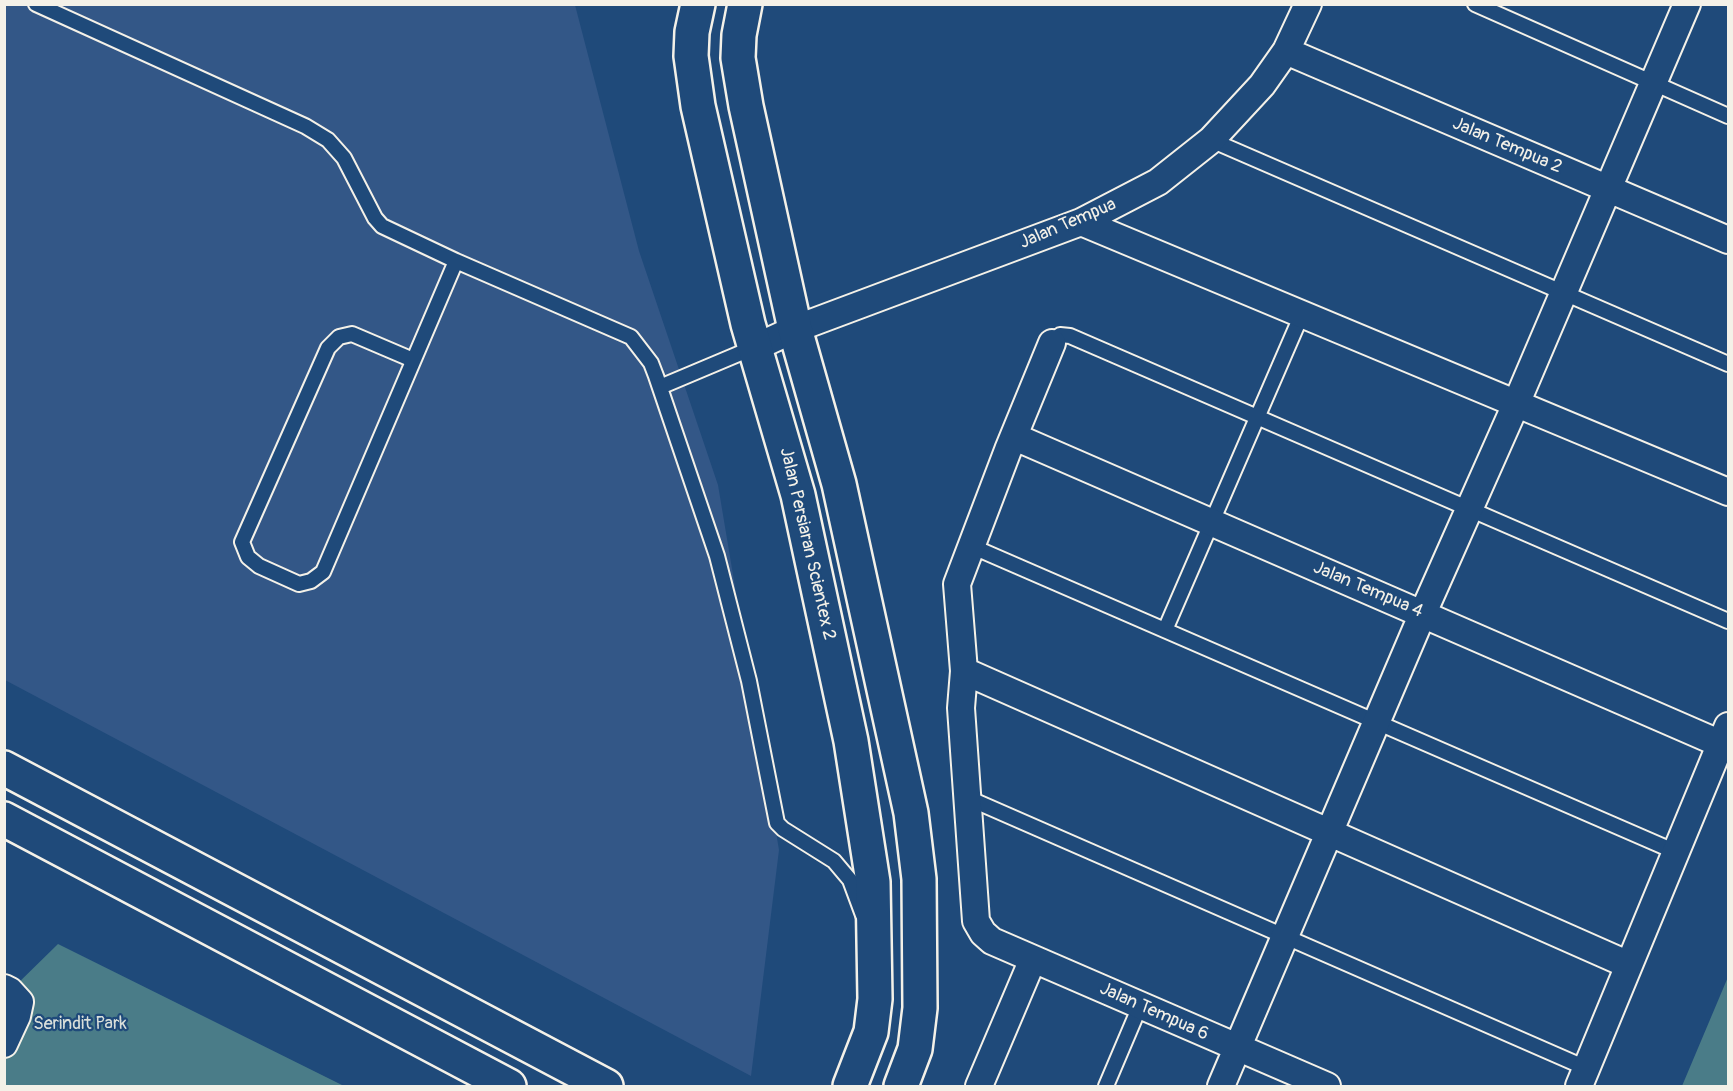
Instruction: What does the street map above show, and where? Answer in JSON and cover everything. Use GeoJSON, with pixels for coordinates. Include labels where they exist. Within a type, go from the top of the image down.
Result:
{"type":"FeatureCollection","features":[{"type":"Feature","properties":{"kind":"street","name":"Jalan Persiaran Scientex 2"},"geometry":{"type":"LineString","coordinates":[[698,4],[692,32],[691,56],[698,106],[748,324],[798,495],[851,741],[873,882],[874,999],[871,1032],[850,1086]]}},
{"type":"Feature","properties":{"kind":"street"},"geometry":{"type":"LineString","coordinates":[[745,4],[739,35],[740,68],[746,106],[795,329],[839,484],[911,813],[919,879],[920,1008],[915,1048],[901,1086]]}},
{"type":"Feature","properties":{"kind":"street","name":"Jalan Tempua"},"geometry":{"type":"LineString","coordinates":[[756,347],[795,329],[1081,222],[1158,182],[1211,140],[1262,85],[1286,51],[1308,4]]}},
{"type":"Feature","properties":{"kind":"street"},"geometry":{"type":"LineString","coordinates":[[1221,1086],[1687,4]]}},
{"type":"Feature","properties":{"kind":"street","name":"Jalan Tempua 2"},"geometry":{"type":"LineString","coordinates":[[1286,51],[1728,240]]}},
{"type":"Feature","properties":{"kind":"street"},"geometry":{"type":"LineString","coordinates":[[1081,222],[1728,492]]}},
{"type":"Feature","properties":{"kind":"street"},"geometry":{"type":"LineString","coordinates":[[968,798],[961,708],[964,670],[957,584],[1052,343]]}},
{"type":"Feature","properties":{"kind":"street","name":"Jalan Tempua 4"},"geometry":{"type":"LineString","coordinates":[[1015,437],[1423,613],[1725,735]]}},
{"type":"Feature","properties":{"kind":"street"},"geometry":{"type":"LineString","coordinates":[[964,670],[1629,965]]}},
{"type":"Feature","properties":{"kind":"street"},"geometry":{"type":"LineString","coordinates":[[1583,1077],[1725,735]]}},
{"type":"Feature","properties":{"kind":"street"},"geometry":{"type":"LineString","coordinates":[[4,768],[606,1086]]}},
{"type":"Feature","properties":{"kind":"street","name":"Jalan Tempua 6"},"geometry":{"type":"LineString","coordinates":[[968,798],[976,921],[982,933],[992,941],[1327,1086]]}},
{"type":"Feature","properties":{"kind":"street"},"geometry":{"type":"LineString","coordinates":[[4,819],[509,1086]]}},
{"type":"Feature","properties":{"kind":"street"},"geometry":{"type":"LineString","coordinates":[[979,1086],[1033,959]]}},
{"type":"Feature","properties":{"kind":"street"},"geometry":{"type":"LineString","coordinates":[[4,1044],[17,1016],[20,1002],[7,989]]}},
{"type":"Feature","properties":{"kind":"lane"},"geometry":{"type":"LineString","coordinates":[[36,4],[305,126],[328,140],[344,158],[375,218],[382,226],[456,261],[631,337],[651,363],[717,556],[749,681],[777,822],[783,830],[834,861],[850,880],[862,912],[874,964]]}},
{"type":"Feature","properties":{"kind":"lane"},"geometry":{"type":"LineString","coordinates":[[1475,4],[1728,116]]}},
{"type":"Feature","properties":{"kind":"lane"},"geometry":{"type":"LineString","coordinates":[[1211,140],[1728,364]]}},
{"type":"Feature","properties":{"kind":"lane"},"geometry":{"type":"LineString","coordinates":[[413,360],[352,334],[339,337],[328,348],[242,542],[248,557],[259,566],[299,584],[311,581],[323,572],[456,261]]}},
{"type":"Feature","properties":{"kind":"lane"},"geometry":{"type":"LineString","coordinates":[[1165,630],[1302,314]]}},
{"type":"Feature","properties":{"kind":"lane"},"geometry":{"type":"LineString","coordinates":[[1052,343],[1060,335],[1070,336],[1728,621]]}},
{"type":"Feature","properties":{"kind":"lane"},"geometry":{"type":"LineString","coordinates":[[660,387],[756,347]]}},
{"type":"Feature","properties":{"kind":"lane"},"geometry":{"type":"LineString","coordinates":[[971,546],[1676,852]]}},
{"type":"Feature","properties":{"kind":"lane"},"geometry":{"type":"LineString","coordinates":[[968,798],[1284,938],[1583,1077]]}},
{"type":"Feature","properties":{"kind":"lane"},"geometry":{"type":"LineString","coordinates":[[1106,1086],[1140,1006]]}},
{"type":"Feature","properties":{"kind":"shaded area"},"geometry":{"type":"Polygon","coordinates":[[[4,5],[575,5],[639,251],[718,485],[779,850],[751,1076],[5,680],[4,5]]]}},
{"type":"Feature","properties":{"kind":"green space","name":"Serindit Park"},"geometry":{"type":"Polygon","coordinates":[[[58,944],[344,1086],[5,1086],[5,1044],[10,991],[58,944]]]}},
{"type":"Feature","properties":{"kind":"green space"},"geometry":{"type":"Polygon","coordinates":[[[1728,977],[1728,1086],[1682,1086],[1728,977]]]}}]}
